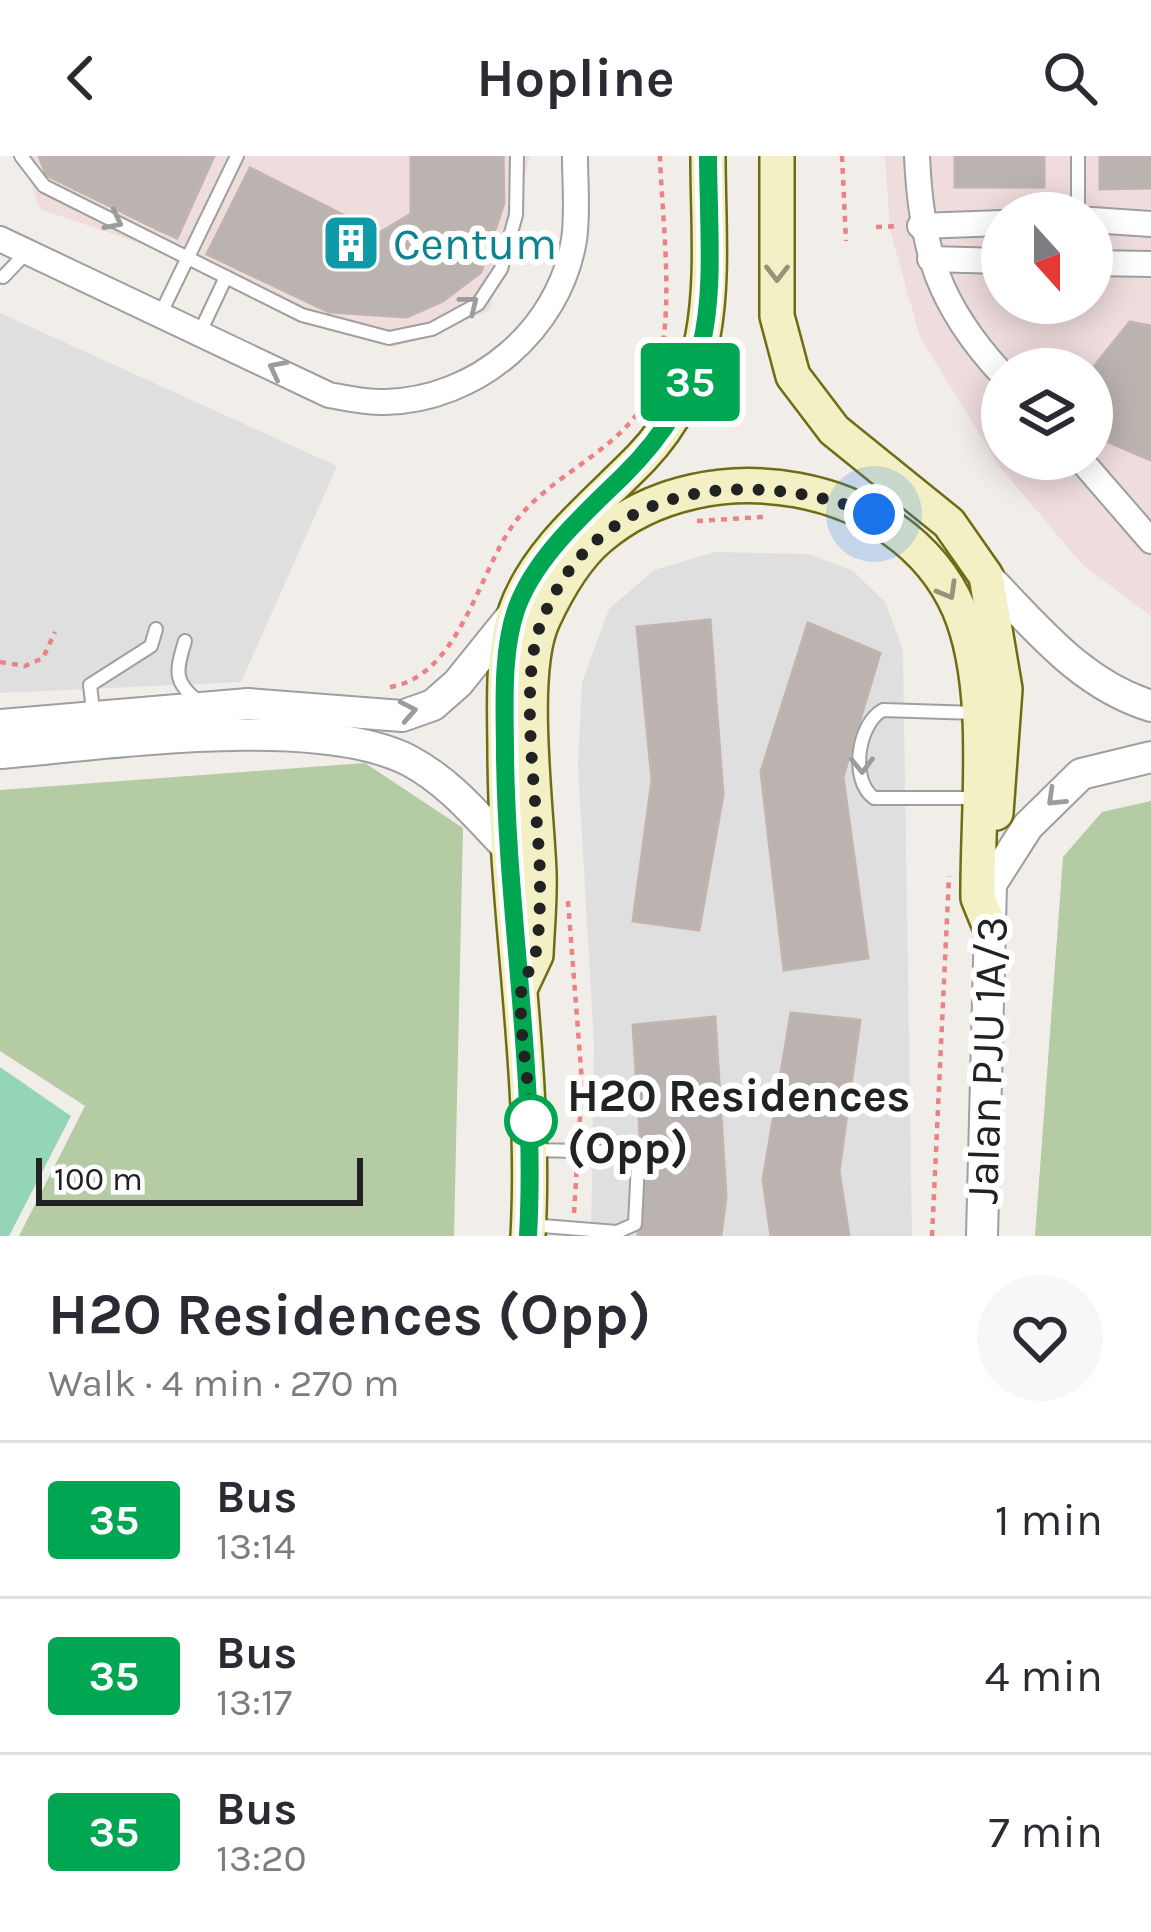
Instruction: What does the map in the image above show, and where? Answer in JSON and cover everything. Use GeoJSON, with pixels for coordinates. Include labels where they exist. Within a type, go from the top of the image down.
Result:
{"type":"FeatureCollection","features":[{"type":"Feature","properties":{"kind":"main road"},"geometry":{"type":"LineString","coordinates":[[528,1231],[532,1150],[506,846],[505,689],[515,611],[577,521],[646,453],[700,364],[709,327],[708,156]]}},
{"type":"Feature","properties":{"kind":"main road"},"geometry":{"type":"LineString","coordinates":[[777,156],[777,316],[793,376],[834,430],[950,523],[986,576],[1005,689],[991,884]]}},
{"type":"Feature","properties":{"kind":"main road"},"geometry":{"type":"LineString","coordinates":[[520,989],[536,955],[540,878],[533,671],[541,624],[597,539],[634,513],[680,495],[734,486],[836,500],[874,514],[933,564],[958,608],[973,652],[978,898],[989,926]]}},
{"type":"Feature","properties":{"kind":"street"},"geometry":{"type":"LineString","coordinates":[[0,239],[201,330],[329,395],[387,402],[470,381],[521,346],[556,298],[574,239],[575,156]]}},
{"type":"Feature","properties":{"kind":"street"},"geometry":{"type":"LineString","coordinates":[[917,156],[920,226],[930,259],[969,338],[981,351]]}},
{"type":"Feature","properties":{"kind":"street"},"geometry":{"type":"LineString","coordinates":[[1113,221],[1151,224]]}},
{"type":"Feature","properties":{"kind":"street"},"geometry":{"type":"LineString","coordinates":[[920,226],[981,224]]}},
{"type":"Feature","properties":{"kind":"street"},"geometry":{"type":"LineString","coordinates":[[930,259],[981,260]]}},
{"type":"Feature","properties":{"kind":"street"},"geometry":{"type":"LineString","coordinates":[[1113,263],[1151,264]]}},
{"type":"Feature","properties":{"kind":"street"},"geometry":{"type":"LineString","coordinates":[[1098,480],[1151,541]]}},
{"type":"Feature","properties":{"kind":"street"},"geometry":{"type":"LineString","coordinates":[[986,576],[1080,671],[1112,692],[1151,706]]}},
{"type":"Feature","properties":{"kind":"street"},"geometry":{"type":"LineString","coordinates":[[0,725],[206,735],[402,716],[418,712],[458,683],[515,611]]}},
{"type":"Feature","properties":{"kind":"street"},"geometry":{"type":"LineString","coordinates":[[0,753],[204,706],[293,723],[414,763],[452,789],[506,846]]}},
{"type":"Feature","properties":{"kind":"street"},"geometry":{"type":"LineString","coordinates":[[991,884],[1028,826],[1081,774],[1151,757]]}},
{"type":"Feature","properties":{"kind":"street","name":"Jalan PJU 1A/3"},"geometry":{"type":"LineString","coordinates":[[982,1236],[991,884]]}},
{"type":"Feature","properties":{"kind":"lane"},"geometry":{"type":"LineString","coordinates":[[22,156],[44,186],[226,278],[302,315],[389,338],[432,329],[478,304],[501,269],[517,214],[517,156]]}},
{"type":"Feature","properties":{"kind":"lane"},"geometry":{"type":"LineString","coordinates":[[160,313],[237,156]]}},
{"type":"Feature","properties":{"kind":"lane"},"geometry":{"type":"LineString","coordinates":[[1078,156],[1078,192]]}},
{"type":"Feature","properties":{"kind":"lane"},"geometry":{"type":"LineString","coordinates":[[3,278],[25,254]]}},
{"type":"Feature","properties":{"kind":"lane"},"geometry":{"type":"LineString","coordinates":[[201,330],[226,278]]}},
{"type":"Feature","properties":{"kind":"lane"},"geometry":{"type":"LineString","coordinates":[[96,730],[90,685],[151,646],[156,629]]}},
{"type":"Feature","properties":{"kind":"lane"},"geometry":{"type":"LineString","coordinates":[[184,641],[176,673],[181,688],[204,706]]}},
{"type":"Feature","properties":{"kind":"lane"},"geometry":{"type":"LineString","coordinates":[[976,798],[874,798],[864,791],[861,780],[863,727],[870,717],[883,710],[977,713]]}},
{"type":"Feature","properties":{"kind":"lane"},"geometry":{"type":"LineString","coordinates":[[528,1231],[628,1230],[638,1211],[633,1156],[532,1150]]}},
{"type":"Feature","properties":{"kind":"path"},"geometry":{"type":"LineString","coordinates":[[380,689],[401,686],[440,659],[514,522],[599,452],[649,396],[665,346],[660,156]]}},
{"type":"Feature","properties":{"kind":"path"},"geometry":{"type":"LineString","coordinates":[[842,156],[846,241]]}},
{"type":"Feature","properties":{"kind":"path"},"geometry":{"type":"LineString","coordinates":[[679,527],[737,517],[776,517]]}},
{"type":"Feature","properties":{"kind":"path"},"geometry":{"type":"LineString","coordinates":[[0,662],[25,666],[43,658],[56,632]]}},
{"type":"Feature","properties":{"kind":"path"},"geometry":{"type":"LineString","coordinates":[[932,1236],[949,867]]}},
{"type":"Feature","properties":{"kind":"path"},"geometry":{"type":"LineString","coordinates":[[567,893],[582,1082],[572,1230]]}},
{"type":"Feature","properties":{"kind":"shaded area"},"geometry":{"type":"Polygon","coordinates":[[[22,156],[530,156],[489,311],[394,347],[165,252],[40,209],[22,156]]]}},
{"type":"Feature","properties":{"kind":"shaded area"},"geometry":{"type":"Polygon","coordinates":[[[885,156],[1151,156],[1151,616],[1081,563],[1011,480],[1113,480],[1113,348],[981,348],[981,437],[920,337],[890,230],[885,156]]]}},
{"type":"Feature","properties":{"kind":"shaded area"},"geometry":{"type":"Polygon","coordinates":[[[0,313],[337,466],[241,682],[0,693],[0,313]]]}},
{"type":"Feature","properties":{"kind":"shaded area"},"geometry":{"type":"Polygon","coordinates":[[[715,552],[809,554],[853,571],[885,602],[903,650],[912,1236],[591,1236],[594,1045],[578,766],[582,682],[609,609],[654,570],[715,552]]]}},
{"type":"Feature","properties":{"kind":"green space"},"geometry":{"type":"Polygon","coordinates":[[[365,763],[463,828],[454,1236],[19,1236],[85,1106],[0,1051],[0,790],[365,763]]]}},
{"type":"Feature","properties":{"kind":"green space"},"geometry":{"type":"Polygon","coordinates":[[[1151,801],[1151,1236],[1035,1236],[1063,857],[1102,812],[1151,801]]]}},
{"type":"Feature","properties":{"kind":"green space"},"geometry":{"type":"Polygon","coordinates":[[[0,1067],[71,1116],[9,1236],[0,1236],[0,1067]]]}},
{"type":"Feature","properties":{"kind":"building"},"geometry":{"type":"Polygon","coordinates":[[[39,156],[192,158],[157,229],[46,175],[39,156]]]}},
{"type":"Feature","properties":{"kind":"building"},"geometry":{"type":"Polygon","coordinates":[[[187,156],[214,156],[177,238],[157,229],[192,158],[187,156]]]}},
{"type":"Feature","properties":{"kind":"building","name":"Centum"},"geometry":{"type":"Polygon","coordinates":[[[411,156],[503,156],[504,203],[481,272],[443,301],[407,317],[329,312],[207,254],[250,168],[379,233],[411,214],[411,156]]]}},
{"type":"Feature","properties":{"kind":"building"},"geometry":{"type":"Polygon","coordinates":[[[955,156],[1044,156],[1044,187],[955,187],[955,156]]]}},
{"type":"Feature","properties":{"kind":"building"},"geometry":{"type":"Polygon","coordinates":[[[1100,156],[1151,156],[1151,188],[1100,189],[1100,156]]]}},
{"type":"Feature","properties":{"kind":"building"},"geometry":{"type":"Polygon","coordinates":[[[1130,322],[1151,326],[1151,460],[1113,444],[1113,348],[1109,348],[1130,322]]]}},
{"type":"Feature","properties":{"kind":"building"},"geometry":{"type":"Polygon","coordinates":[[[710,620],[723,795],[699,930],[633,921],[652,780],[637,627],[710,620]]]}},
{"type":"Feature","properties":{"kind":"building"},"geometry":{"type":"Polygon","coordinates":[[[808,623],[880,653],[843,777],[868,958],[784,970],[761,772],[808,623]]]}},
{"type":"Feature","properties":{"kind":"building"},"geometry":{"type":"Polygon","coordinates":[[[791,1013],[860,1020],[839,1171],[849,1236],[771,1236],[763,1180],[791,1013]]]}},
{"type":"Feature","properties":{"kind":"building"},"geometry":{"type":"Polygon","coordinates":[[[715,1017],[726,1197],[721,1236],[638,1236],[643,1181],[633,1025],[715,1017]]]}},
{"type":"Feature","properties":{"kind":"bus line","name":"35"},"geometry":{"type":"LineString","coordinates":[[528,1236],[530,1082],[506,846],[505,689],[515,611],[577,521],[646,453],[700,364],[709,327],[708,156]]}},
{"type":"Feature","properties":{"kind":"place","name":"Centum"},"geometry":{"type":"Point","coordinates":[351,243]}},
{"type":"Feature","properties":{"kind":"place","name":"H2O Residences (Opp)"},"geometry":{"type":"Point","coordinates":[531,1121]}},
{"type":"Feature","properties":{"kind":"route"},"geometry":{"type":"LineString","coordinates":[[531,1121],[520,989],[536,955],[540,878],[533,671],[541,624],[597,539],[634,513],[680,495],[734,486],[789,491],[874,514]]}}]}
